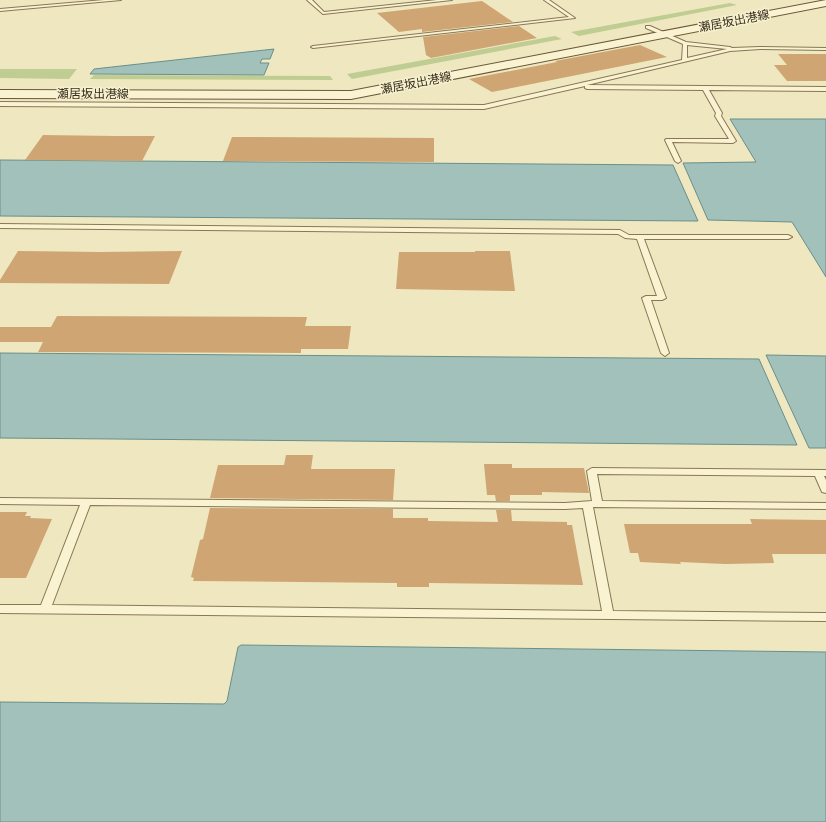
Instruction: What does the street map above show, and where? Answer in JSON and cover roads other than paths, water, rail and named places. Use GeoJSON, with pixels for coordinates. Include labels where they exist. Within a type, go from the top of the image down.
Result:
{"type":"FeatureCollection","features":[{"type":"Feature","properties":{"kind":"main road","name":"瀬居坂出港線"},"geometry":{"type":"LineString","coordinates":[[0,83],[348,83],[789,0]]}},
{"type":"Feature","properties":{"kind":"main road","name":"瀬居坂出港線"},"geometry":{"type":"LineString","coordinates":[[0,94],[351,95],[826,3]]}},
{"type":"Feature","properties":{"kind":"lane"},"geometry":{"type":"LineString","coordinates":[[0,10],[119,0]]}},
{"type":"Feature","properties":{"kind":"lane"},"geometry":{"type":"LineString","coordinates":[[309,0],[323,13],[450,0]]}},
{"type":"Feature","properties":{"kind":"lane"},"geometry":{"type":"LineString","coordinates":[[313,47],[573,18],[546,0]]}},
{"type":"Feature","properties":{"kind":"lane"},"geometry":{"type":"LineString","coordinates":[[648,27],[685,43],[740,49],[826,49]]}},
{"type":"Feature","properties":{"kind":"lane"},"geometry":{"type":"LineString","coordinates":[[684,61],[685,43]]}},
{"type":"Feature","properties":{"kind":"lane"},"geometry":{"type":"LineString","coordinates":[[0,104],[484,107],[740,49]]}},
{"type":"Feature","properties":{"kind":"lane"},"geometry":{"type":"LineString","coordinates":[[579,86],[826,89]]}},
{"type":"Feature","properties":{"kind":"lane"},"geometry":{"type":"LineString","coordinates":[[678,161],[668,140],[732,141],[705,88]]}},
{"type":"Feature","properties":{"kind":"lane"},"geometry":{"type":"LineString","coordinates":[[0,226],[620,232],[628,237],[788,237]]}},
{"type":"Feature","properties":{"kind":"lane"},"geometry":{"type":"LineString","coordinates":[[640,237],[662,298],[646,298],[665,353]]}},
{"type":"Feature","properties":{"kind":"lane"},"geometry":{"type":"LineString","coordinates":[[608,615],[592,504],[592,471],[822,473],[826,490]]}},
{"type":"Feature","properties":{"kind":"lane"},"geometry":{"type":"LineString","coordinates":[[0,502],[558,506],[592,504],[826,506]]}},
{"type":"Feature","properties":{"kind":"lane"},"geometry":{"type":"LineString","coordinates":[[45,610],[86,502]]}},
{"type":"Feature","properties":{"kind":"lane"},"geometry":{"type":"LineString","coordinates":[[0,609],[826,618]]}},
{"type":"Feature","properties":{"kind":"water"},"geometry":{"type":"Polygon","coordinates":[[[274,49],[270,59],[262,59],[260,63],[269,63],[264,75],[90,74],[94,69],[274,49]]]}},
{"type":"Feature","properties":{"kind":"water"},"geometry":{"type":"Polygon","coordinates":[[[730,119],[826,119],[826,277],[792,222],[708,220],[683,163],[756,162],[730,119]]]}},
{"type":"Feature","properties":{"kind":"water"},"geometry":{"type":"Polygon","coordinates":[[[0,160],[673,165],[698,221],[0,216],[0,160]]]}},
{"type":"Feature","properties":{"kind":"water"},"geometry":{"type":"Polygon","coordinates":[[[0,353],[759,359],[797,445],[0,438],[0,353]]]}},
{"type":"Feature","properties":{"kind":"water"},"geometry":{"type":"Polygon","coordinates":[[[766,355],[826,356],[826,448],[809,448],[766,355]]]}},
{"type":"Feature","properties":{"kind":"water"},"geometry":{"type":"Polygon","coordinates":[[[241,645],[826,652],[826,822],[0,822],[0,702],[224,704],[227,701],[238,647],[241,645]]]}}]}
